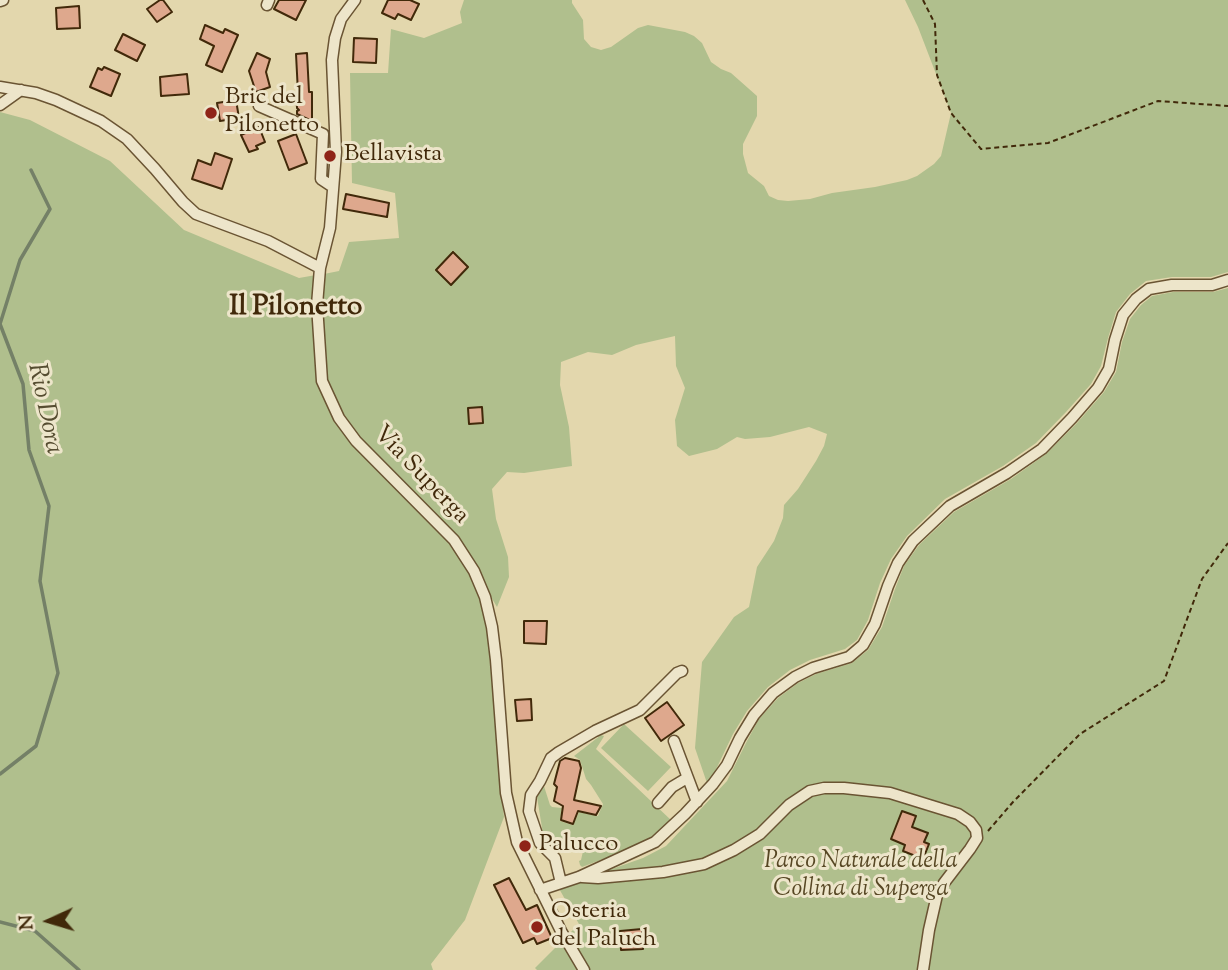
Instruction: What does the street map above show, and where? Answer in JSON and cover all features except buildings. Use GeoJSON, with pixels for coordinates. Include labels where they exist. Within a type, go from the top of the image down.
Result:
{"type":"FeatureCollection","features":[{"type":"Feature","properties":{"kind":"street","name":"Via Superga"},"geometry":{"type":"LineString","coordinates":[[355,0],[341,19],[332,60],[336,152],[330,228],[320,268],[317,305],[322,381],[339,418],[356,441],[453,540],[474,571],[485,597],[492,627],[506,793],[517,842],[584,970]]}},
{"type":"Feature","properties":{"kind":"street"},"geometry":{"type":"LineString","coordinates":[[0,86],[57,100],[101,121],[127,139],[196,214],[268,241],[320,268]]}},
{"type":"Feature","properties":{"kind":"street"},"geometry":{"type":"LineString","coordinates":[[0,105],[21,90]]}},
{"type":"Feature","properties":{"kind":"street"},"geometry":{"type":"LineString","coordinates":[[259,106],[323,134],[321,179],[333,187]]}},
{"type":"Feature","properties":{"kind":"street"},"geometry":{"type":"LineString","coordinates":[[540,890],[579,877],[655,842],[697,802],[727,765],[754,715],[773,693],[794,677],[849,657],[863,645],[876,624],[898,562],[913,541],[950,506],[1042,449],[1098,388],[1109,369],[1123,316],[1136,299],[1149,289],[1172,285],[1212,285],[1228,280]]}},
{"type":"Feature","properties":{"kind":"street"},"geometry":{"type":"LineString","coordinates":[[561,883],[555,858],[540,844],[529,811],[531,795],[551,758],[578,740],[639,710],[682,671]]}},
{"type":"Feature","properties":{"kind":"street"},"geometry":{"type":"LineString","coordinates":[[674,741],[697,802]]}},
{"type":"Feature","properties":{"kind":"street"},"geometry":{"type":"LineString","coordinates":[[658,803],[672,787],[687,778]]}},
{"type":"Feature","properties":{"kind":"street"},"geometry":{"type":"LineString","coordinates":[[579,877],[598,878],[663,872],[704,864],[760,834],[789,805],[810,790],[865,789],[890,793],[958,814],[976,830],[976,838],[970,849],[937,895],[923,970]]}},
{"type":"Feature","properties":{"kind":"path"},"geometry":{"type":"LineString","coordinates":[[923,0],[935,24],[937,75],[951,113],[981,149],[1048,143],[1158,100],[1228,106]]}},
{"type":"Feature","properties":{"kind":"path"},"geometry":{"type":"LineString","coordinates":[[976,838],[980,839],[1080,734],[1164,681],[1202,579],[1228,544]]}},
{"type":"Feature","properties":{"kind":"green space"},"geometry":{"type":"Polygon","coordinates":[[[464,0],[572,0],[583,20],[584,39],[591,47],[601,50],[648,25],[694,36],[702,43],[711,62],[731,73],[757,96],[757,116],[743,144],[748,173],[764,186],[769,196],[788,201],[907,180],[934,164],[941,156],[951,113],[905,0],[1228,0],[1228,272],[1211,277],[1172,277],[1146,281],[1130,294],[1116,312],[1101,366],[1091,384],[1036,443],[1003,466],[945,499],[907,536],[891,559],[868,620],[857,640],[845,649],[810,660],[790,670],[768,687],[747,711],[733,734],[708,786],[695,748],[702,662],[734,617],[749,607],[757,567],[774,541],[783,518],[784,505],[816,461],[827,434],[809,427],[770,437],[737,437],[717,449],[689,456],[677,446],[675,420],[685,388],[676,366],[675,336],[636,345],[612,355],[588,352],[561,362],[560,385],[569,427],[572,466],[524,473],[507,472],[492,489],[496,519],[508,557],[509,577],[497,607],[456,538],[359,438],[347,423],[325,380],[322,344],[324,274],[339,271],[349,242],[399,238],[395,193],[352,183],[350,73],[388,73],[391,29],[424,38],[462,23],[460,12],[464,0]]]}},
{"type":"Feature","properties":{"kind":"green space"},"geometry":{"type":"Polygon","coordinates":[[[0,112],[30,120],[110,161],[184,230],[299,278],[316,275],[317,382],[327,404],[339,425],[450,543],[488,605],[504,817],[465,920],[431,964],[433,970],[0,970],[0,112]]]}},
{"type":"Feature","properties":{"kind":"green space","name":"Parco Naturale della Collina di Superga"},"geometry":{"type":"Polygon","coordinates":[[[1228,288],[1228,970],[535,968],[579,924],[557,885],[610,874],[609,870],[643,858],[666,846],[727,781],[759,719],[778,698],[816,674],[852,663],[868,650],[882,627],[904,566],[919,545],[954,512],[1011,479],[1046,454],[1077,423],[1104,392],[1116,372],[1130,319],[1141,305],[1152,296],[1173,292],[1213,292],[1228,288]]]}},
{"type":"Feature","properties":{"kind":"green space"},"geometry":{"type":"Polygon","coordinates":[[[624,724],[671,767],[648,791],[601,748],[624,724]]]}},
{"type":"Feature","properties":{"kind":"green space"},"geometry":{"type":"Polygon","coordinates":[[[601,735],[604,736],[596,749],[672,821],[653,837],[635,847],[582,867],[579,861],[584,847],[580,840],[573,837],[557,840],[543,834],[537,797],[543,783],[550,805],[562,808],[560,821],[573,825],[579,812],[598,816],[603,804],[586,779],[580,760],[574,756],[601,735]]]}},
{"type":"Feature","properties":{"kind":"waterway","name":"Rio Dora"},"geometry":{"type":"LineString","coordinates":[[0,774],[36,746],[58,673],[40,581],[49,506],[29,450],[23,384],[0,324],[20,260],[50,209],[31,170]]}},
{"type":"Feature","properties":{"kind":"waterway"},"geometry":{"type":"LineString","coordinates":[[0,922],[35,931],[79,970]]}},
{"type":"Feature","properties":{"kind":"place","name":"Bric del Pilonetto"},"geometry":{"type":"Point","coordinates":[211,113]}},
{"type":"Feature","properties":{"kind":"place","name":"Bellavista"},"geometry":{"type":"Point","coordinates":[330,156]}},
{"type":"Feature","properties":{"kind":"place","name":"Palucco"},"geometry":{"type":"Point","coordinates":[525,846]}},
{"type":"Feature","properties":{"kind":"place","name":"Osteria del Paluch"},"geometry":{"type":"Point","coordinates":[537,927]}},
{"type":"Feature","properties":{"kind":"district","name":"Il Pilonetto"},"geometry":{"type":"Point","coordinates":[296,309]}}]}
